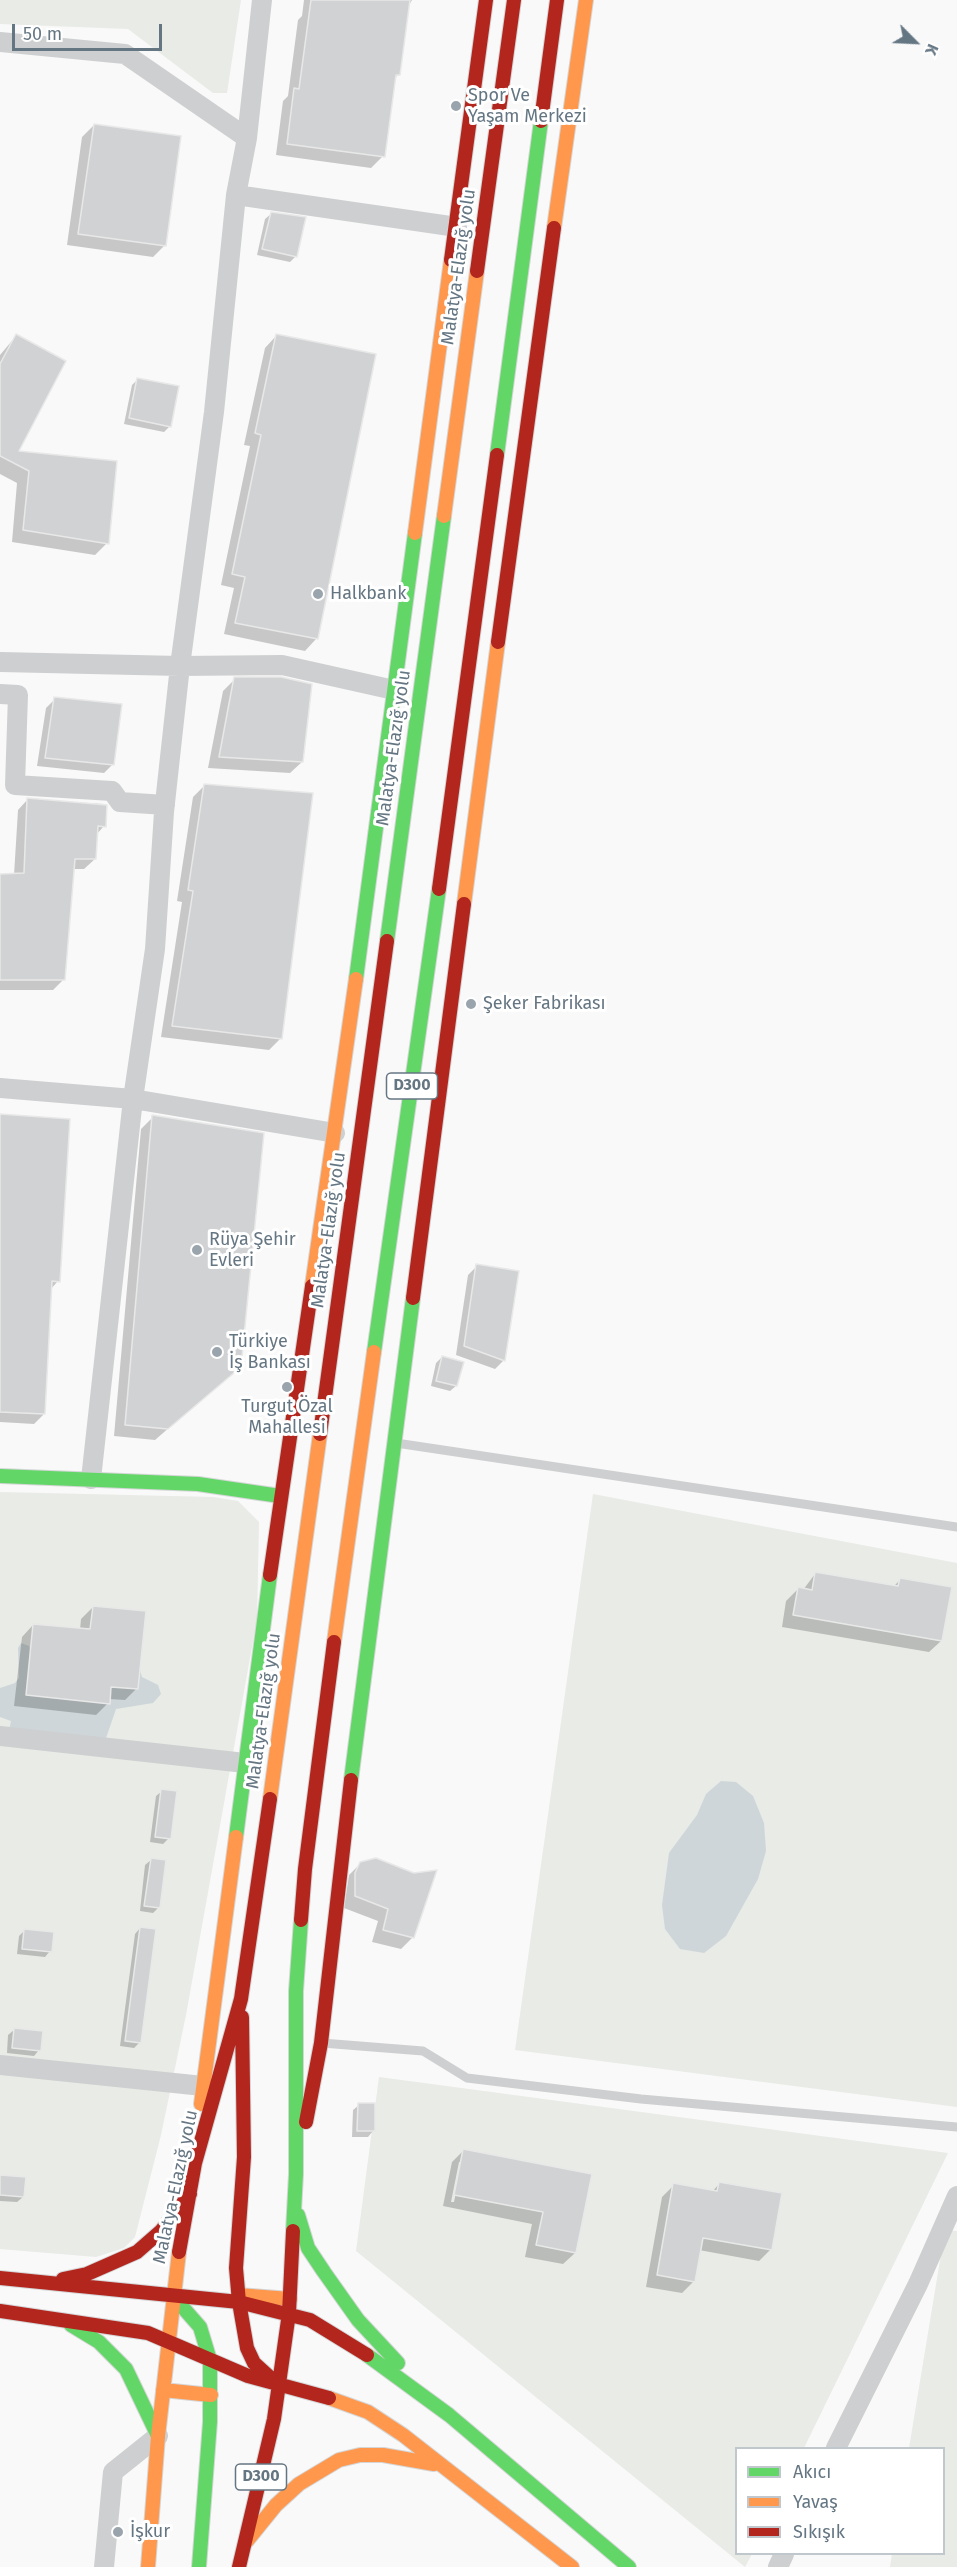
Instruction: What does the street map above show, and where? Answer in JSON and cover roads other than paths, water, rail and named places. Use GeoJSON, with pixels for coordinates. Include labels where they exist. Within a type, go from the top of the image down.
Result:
{"type":"FeatureCollection","features":[{"type":"Feature","properties":{"kind":"main road"},"geometry":{"type":"LineString","coordinates":[[195,2163],[280,1496],[335,1133],[486,0]]}},
{"type":"Feature","properties":{"kind":"main road","name":"Malatya-Elazığ yolu"},"geometry":{"type":"LineString","coordinates":[[148,2567],[172,2295],[195,2163],[241,1999],[282,1716],[514,0]]}},
{"type":"Feature","properties":{"kind":"main road","name":"D300"},"geometry":{"type":"LineString","coordinates":[[239,2567],[270,2438],[289,2306],[296,2174],[296,1991],[305,1869],[320,1742],[467,686],[557,0]]}},
{"type":"Feature","properties":{"kind":"main road"},"geometry":{"type":"LineString","coordinates":[[296,2174],[321,2043],[337,1888],[394,1443],[531,392],[586,0]]}},
{"type":"Feature","properties":{"kind":"main road"},"geometry":{"type":"LineString","coordinates":[[0,1476],[198,1484],[280,1496]]}},
{"type":"Feature","properties":{"kind":"main road"},"geometry":{"type":"LineString","coordinates":[[241,1999],[244,2157],[236,2268],[238,2299],[247,2348],[254,2363],[279,2386]]}},
{"type":"Feature","properties":{"kind":"main road"},"geometry":{"type":"LineString","coordinates":[[42,2283],[87,2274],[137,2252],[161,2231],[190,2194]]}},
{"type":"Feature","properties":{"kind":"main road"},"geometry":{"type":"LineString","coordinates":[[295,2207],[308,2248],[352,2312],[401,2367],[449,2415]]}},
{"type":"Feature","properties":{"kind":"main road"},"geometry":{"type":"LineString","coordinates":[[0,2278],[172,2295],[238,2299],[289,2306],[337,2335],[449,2415],[629,2567]]}},
{"type":"Feature","properties":{"kind":"main road"},"geometry":{"type":"LineString","coordinates":[[172,2295],[191,2313],[200,2327],[210,2360],[211,2395],[199,2567]]}},
{"type":"Feature","properties":{"kind":"main road"},"geometry":{"type":"LineString","coordinates":[[0,2311],[128,2328],[168,2341],[210,2360],[279,2386],[315,2393],[368,2412],[403,2435],[572,2567]]}},
{"type":"Feature","properties":{"kind":"main road"},"geometry":{"type":"LineString","coordinates":[[60,2318],[114,2354],[132,2379],[158,2436]]}},
{"type":"Feature","properties":{"kind":"main road"},"geometry":{"type":"LineString","coordinates":[[163,2390],[211,2395]]}},
{"type":"Feature","properties":{"kind":"main road"},"geometry":{"type":"LineString","coordinates":[[245,2543],[276,2505],[299,2484],[339,2460],[360,2455],[383,2455],[409,2458],[443,2467]]}},
{"type":"Feature","properties":{"kind":"street"},"geometry":{"type":"LineString","coordinates":[[91,1479],[133,1099],[155,949],[165,805],[180,666],[214,412],[237,195],[247,138],[262,0]]}},
{"type":"Feature","properties":{"kind":"street"},"geometry":{"type":"LineString","coordinates":[[0,42],[125,54],[247,138]]}},
{"type":"Feature","properties":{"kind":"street"},"geometry":{"type":"LineString","coordinates":[[237,195],[457,227]]}},
{"type":"Feature","properties":{"kind":"street"},"geometry":{"type":"LineString","coordinates":[[0,662],[180,666],[282,665],[394,690]]}},
{"type":"Feature","properties":{"kind":"street"},"geometry":{"type":"LineString","coordinates":[[0,694],[18,695],[7,784],[112,792],[120,802],[165,805]]}},
{"type":"Feature","properties":{"kind":"street"},"geometry":{"type":"LineString","coordinates":[[0,1088],[133,1099],[335,1133]]}},
{"type":"Feature","properties":{"kind":"street"},"geometry":{"type":"LineString","coordinates":[[0,1736],[245,1763]]}},
{"type":"Feature","properties":{"kind":"street"},"geometry":{"type":"LineString","coordinates":[[0,2065],[203,2086]]}},
{"type":"Feature","properties":{"kind":"street"},"geometry":{"type":"LineString","coordinates":[[836,2447],[918,2284],[957,2196]]}},
{"type":"Feature","properties":{"kind":"street"},"geometry":{"type":"LineString","coordinates":[[104,2567],[113,2472],[158,2436]]}},
{"type":"Feature","properties":{"kind":"lane"},"geometry":{"type":"LineString","coordinates":[[394,1443],[957,1527]]}},
{"type":"Feature","properties":{"kind":"lane"},"geometry":{"type":"LineString","coordinates":[[321,2043],[423,2051],[467,2078],[642,2099],[957,2127]]}},
{"type":"Feature","properties":{"kind":"place","name":"Spor Ve Yaşam Merkezi"},"geometry":{"type":"Point","coordinates":[456,106]}},
{"type":"Feature","properties":{"kind":"place","name":"Halkbank"},"geometry":{"type":"Point","coordinates":[318,594]}},
{"type":"Feature","properties":{"kind":"place","name":"Şeker Fabrikası"},"geometry":{"type":"Point","coordinates":[471,1004]}},
{"type":"Feature","properties":{"kind":"place","name":"Rüya Şehir Evleri"},"geometry":{"type":"Point","coordinates":[197,1250]}},
{"type":"Feature","properties":{"kind":"place","name":"Türkiye İş Bankası"},"geometry":{"type":"Point","coordinates":[217,1352]}},
{"type":"Feature","properties":{"kind":"place","name":"Turgut Özal Mahallesi"},"geometry":{"type":"Point","coordinates":[287,1387]}},
{"type":"Feature","properties":{"kind":"place","name":"İşkur"},"geometry":{"type":"Point","coordinates":[118,2532]}}]}
